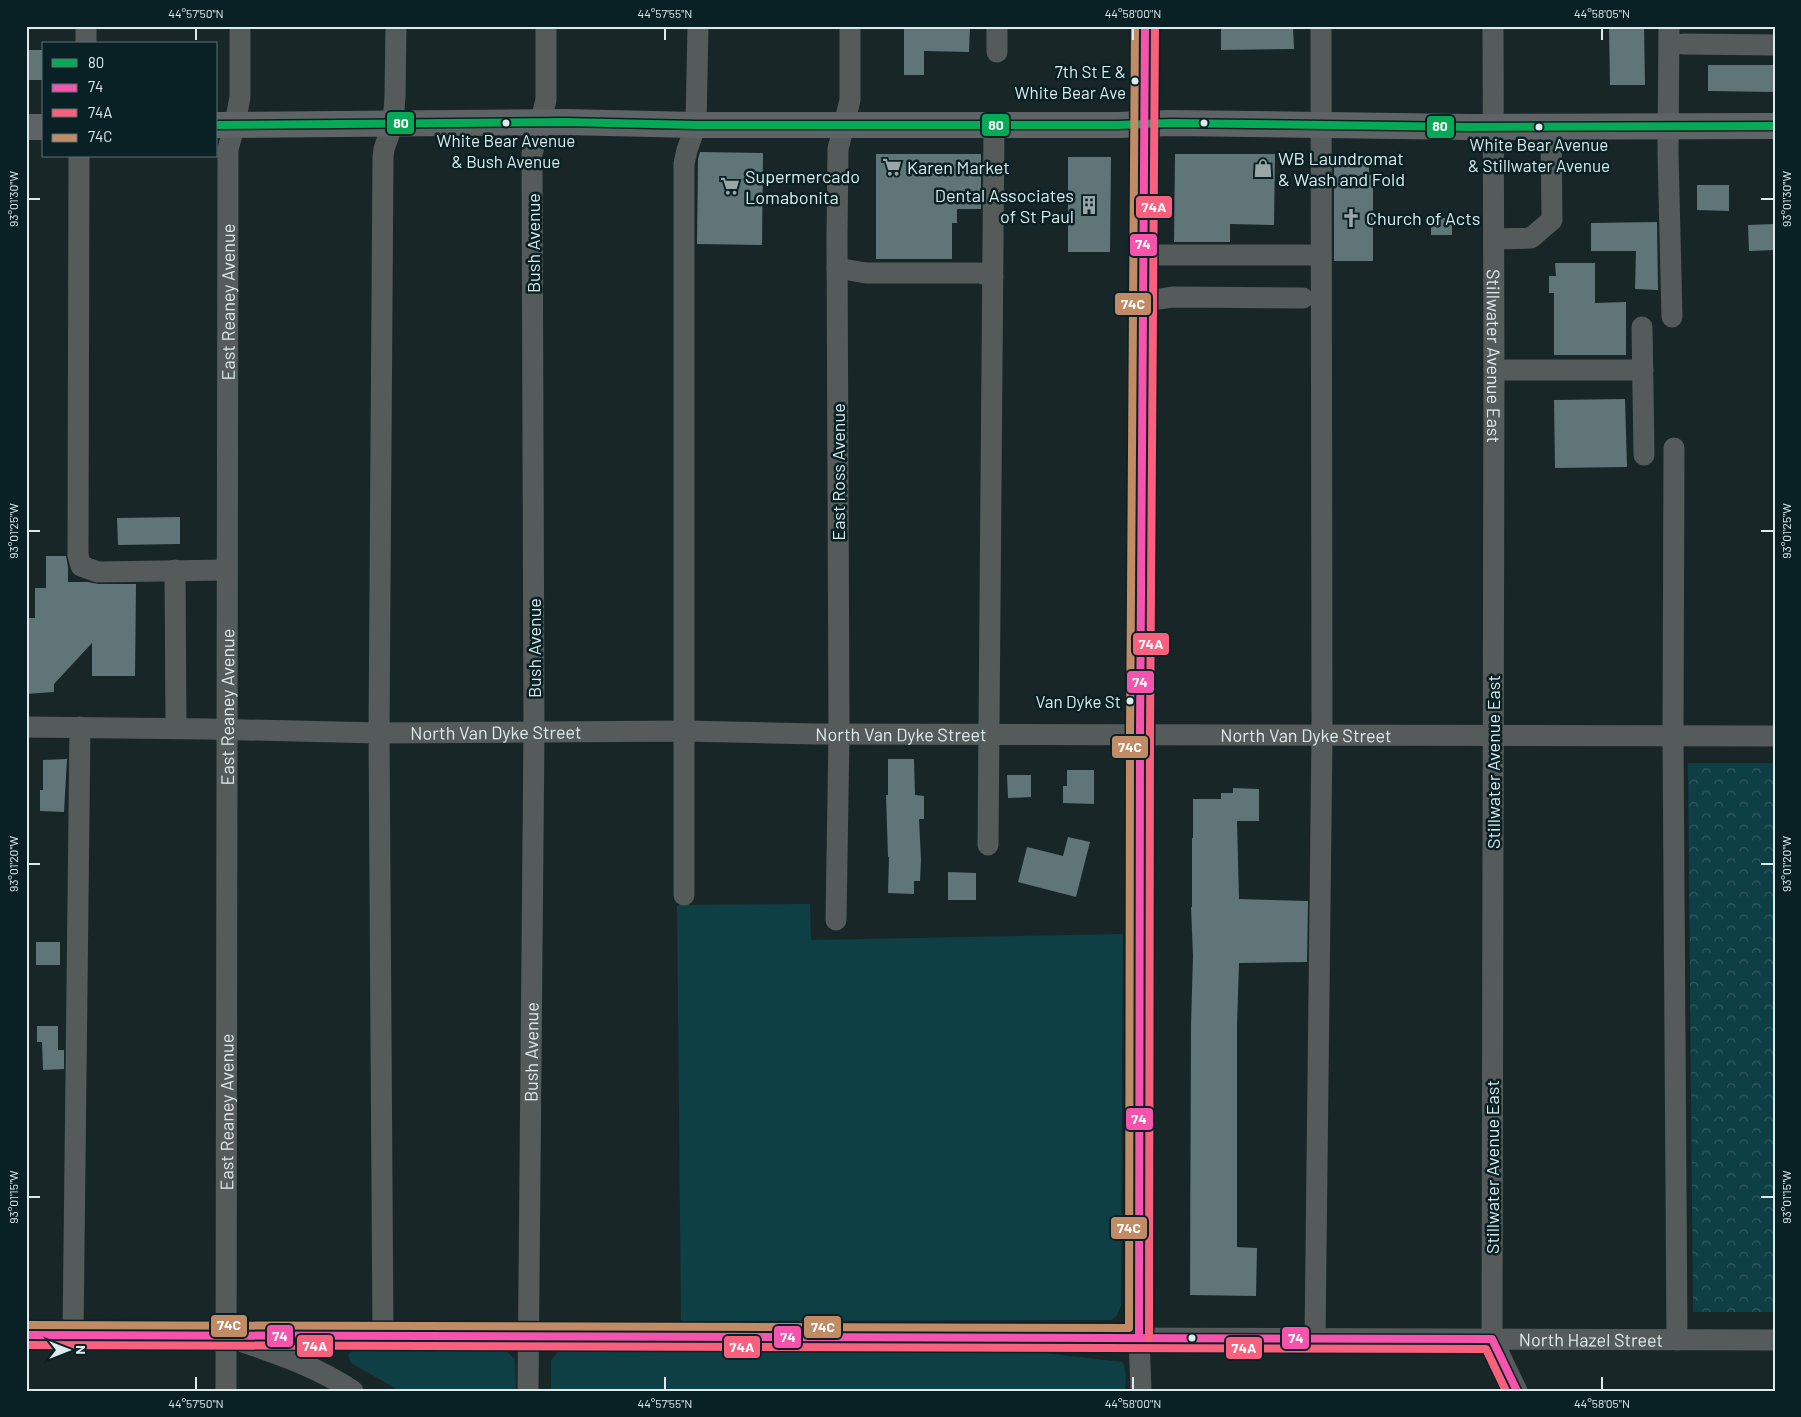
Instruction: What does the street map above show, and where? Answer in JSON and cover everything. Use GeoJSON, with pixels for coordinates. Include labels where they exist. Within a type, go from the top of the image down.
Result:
{"type":"FeatureCollection","features":[{"type":"Feature","properties":{"kind":"main road"},"geometry":{"type":"LineString","coordinates":[[226,124],[1775,126]]}},
{"type":"Feature","properties":{"kind":"main road"},"geometry":{"type":"LineString","coordinates":[[26,126],[42,127]]}},
{"type":"Feature","properties":{"kind":"street"},"geometry":{"type":"LineString","coordinates":[[86,26],[86,42]]}},
{"type":"Feature","properties":{"kind":"street","name":"East Reaney Avenue"},"geometry":{"type":"LineString","coordinates":[[226,1391],[228,149],[226,124],[240,97],[240,26]]}},
{"type":"Feature","properties":{"kind":"street"},"geometry":{"type":"LineString","coordinates":[[383,1337],[379,733],[383,157],[393,123],[396,26]]}},
{"type":"Feature","properties":{"kind":"street","name":"Bush Avenue"},"geometry":{"type":"LineString","coordinates":[[528,1391],[534,731],[532,154],[546,100],[546,26]]}},
{"type":"Feature","properties":{"kind":"street"},"geometry":{"type":"LineString","coordinates":[[684,895],[684,164],[696,126],[698,26]]}},
{"type":"Feature","properties":{"kind":"street","name":"East Ross Avenue"},"geometry":{"type":"LineString","coordinates":[[836,920],[839,734],[838,149],[850,100],[850,26]]}},
{"type":"Feature","properties":{"kind":"street"},"geometry":{"type":"LineString","coordinates":[[997,26],[997,52]]}},
{"type":"Feature","properties":{"kind":"street"},"geometry":{"type":"LineString","coordinates":[[1140,1391],[1140,735],[1145,26]]}},
{"type":"Feature","properties":{"kind":"street"},"geometry":{"type":"LineString","coordinates":[[1315,1339],[1322,735],[1321,26]]}},
{"type":"Feature","properties":{"kind":"street","name":"Stillwater Avenue East"},"geometry":{"type":"LineString","coordinates":[[1493,26],[1494,736],[1492,1340],[1517,1391]]}},
{"type":"Feature","properties":{"kind":"street"},"geometry":{"type":"LineString","coordinates":[[1669,26],[1668,126],[1672,317]]}},
{"type":"Feature","properties":{"kind":"street"},"geometry":{"type":"LineString","coordinates":[[1683,44],[1775,45]]}},
{"type":"Feature","properties":{"kind":"street"},"geometry":{"type":"LineString","coordinates":[[988,845],[994,125]]}},
{"type":"Feature","properties":{"kind":"street"},"geometry":{"type":"LineString","coordinates":[[1494,238],[1531,238],[1552,220],[1552,126]]}},
{"type":"Feature","properties":{"kind":"street"},"geometry":{"type":"LineString","coordinates":[[79,158],[78,555],[81,566],[98,572],[227,570]]}},
{"type":"Feature","properties":{"kind":"street"},"geometry":{"type":"LineString","coordinates":[[1143,255],[1321,255]]}},
{"type":"Feature","properties":{"kind":"street"},"geometry":{"type":"LineString","coordinates":[[837,268],[866,273],[980,274],[993,277]]}},
{"type":"Feature","properties":{"kind":"street"},"geometry":{"type":"LineString","coordinates":[[1142,302],[1172,297],[1303,298]]}},
{"type":"Feature","properties":{"kind":"street"},"geometry":{"type":"LineString","coordinates":[[1642,327],[1644,456]]}},
{"type":"Feature","properties":{"kind":"street"},"geometry":{"type":"LineString","coordinates":[[1494,370],[1643,370]]}},
{"type":"Feature","properties":{"kind":"street"},"geometry":{"type":"LineString","coordinates":[[1674,448],[1673,736],[1677,1340]]}},
{"type":"Feature","properties":{"kind":"street"},"geometry":{"type":"LineString","coordinates":[[176,570],[176,728]]}},
{"type":"Feature","properties":{"kind":"street","name":"North Van Dyke Street"},"geometry":{"type":"LineString","coordinates":[[26,727],[176,728],[379,733],[684,731],[989,735],[1775,736]]}},
{"type":"Feature","properties":{"kind":"street"},"geometry":{"type":"LineString","coordinates":[[73,1336],[80,727]]}},
{"type":"Feature","properties":{"kind":"street","name":"North Hazel Street"},"geometry":{"type":"LineString","coordinates":[[26,1335],[1775,1340]]}},
{"type":"Feature","properties":{"kind":"street"},"geometry":{"type":"LineString","coordinates":[[226,1336],[302,1363],[340,1382],[353,1391]]}},
{"type":"Feature","properties":{"kind":"green space"},"geometry":{"type":"Polygon","coordinates":[[[1688,763],[1775,763],[1775,1312],[1693,1312],[1688,763]]]}},
{"type":"Feature","properties":{"kind":"green space"},"geometry":{"type":"Polygon","coordinates":[[[810,904],[811,940],[1123,934],[1121,1305],[1117,1315],[1112,1320],[681,1321],[677,905],[810,904]]]}},
{"type":"Feature","properties":{"kind":"green space"},"geometry":{"type":"Polygon","coordinates":[[[567,1349],[1018,1350],[1122,1362],[1126,1383],[1125,1391],[551,1391],[551,1360],[558,1352],[567,1349]]]}},
{"type":"Feature","properties":{"kind":"green space"},"geometry":{"type":"Polygon","coordinates":[[[353,1350],[506,1351],[515,1359],[516,1391],[400,1391],[351,1363],[348,1355],[353,1350]]]}},
{"type":"Feature","properties":{"kind":"building"},"geometry":{"type":"Polygon","coordinates":[[[904,26],[970,26],[969,52],[924,51],[924,75],[904,75],[904,26]]]}},
{"type":"Feature","properties":{"kind":"building"},"geometry":{"type":"Polygon","coordinates":[[[1221,26],[1293,26],[1294,49],[1221,50],[1221,26]]]}},
{"type":"Feature","properties":{"kind":"building"},"geometry":{"type":"Polygon","coordinates":[[[1609,26],[1644,26],[1645,85],[1610,85],[1609,26]]]}},
{"type":"Feature","properties":{"kind":"building"},"geometry":{"type":"Polygon","coordinates":[[[26,50],[42,50],[42,80],[26,80],[26,50]]]}},
{"type":"Feature","properties":{"kind":"building"},"geometry":{"type":"Polygon","coordinates":[[[1708,65],[1775,65],[1775,92],[1708,91],[1708,65]]]}},
{"type":"Feature","properties":{"kind":"building","name":"Supermercado Lomabonita"},"geometry":{"type":"Polygon","coordinates":[[[700,152],[763,153],[762,245],[697,244],[698,159],[700,152]]]}},
{"type":"Feature","properties":{"kind":"building"},"geometry":{"type":"Polygon","coordinates":[[[876,154],[981,154],[981,209],[957,209],[957,223],[952,223],[952,259],[876,259],[876,154]]]}},
{"type":"Feature","properties":{"kind":"building"},"geometry":{"type":"Polygon","coordinates":[[[1175,154],[1275,154],[1274,225],[1230,224],[1230,242],[1174,242],[1175,154]]]}},
{"type":"Feature","properties":{"kind":"building","name":"Church of Acts"},"geometry":{"type":"Polygon","coordinates":[[[1334,156],[1369,156],[1369,175],[1373,175],[1373,261],[1334,261],[1334,156]]]}},
{"type":"Feature","properties":{"kind":"building","name":"Dental Associates of St Paul"},"geometry":{"type":"Polygon","coordinates":[[[1068,157],[1111,157],[1110,252],[1068,252],[1068,157]]]}},
{"type":"Feature","properties":{"kind":"building"},"geometry":{"type":"Polygon","coordinates":[[[1697,185],[1729,185],[1729,211],[1697,210],[1697,185]]]}},
{"type":"Feature","properties":{"kind":"building"},"geometry":{"type":"Polygon","coordinates":[[[1431,218],[1452,218],[1452,235],[1431,235],[1431,218]]]}},
{"type":"Feature","properties":{"kind":"building"},"geometry":{"type":"Polygon","coordinates":[[[1657,222],[1658,290],[1635,289],[1636,251],[1591,251],[1591,223],[1657,222]]]}},
{"type":"Feature","properties":{"kind":"building"},"geometry":{"type":"Polygon","coordinates":[[[1775,224],[1775,250],[1749,251],[1748,225],[1775,224]]]}},
{"type":"Feature","properties":{"kind":"building"},"geometry":{"type":"Polygon","coordinates":[[[1555,263],[1595,263],[1595,303],[1626,302],[1626,355],[1554,355],[1554,293],[1549,293],[1549,276],[1556,276],[1555,263]]]}},
{"type":"Feature","properties":{"kind":"building"},"geometry":{"type":"Polygon","coordinates":[[[1625,399],[1627,467],[1555,468],[1554,400],[1625,399]]]}},
{"type":"Feature","properties":{"kind":"building"},"geometry":{"type":"Polygon","coordinates":[[[180,517],[180,544],[118,545],[117,518],[180,517]]]}},
{"type":"Feature","properties":{"kind":"building"},"geometry":{"type":"Polygon","coordinates":[[[46,556],[66,556],[68,582],[136,584],[135,676],[92,676],[92,643],[54,684],[54,692],[26,694],[26,618],[35,618],[35,588],[46,588],[46,556]]]}},
{"type":"Feature","properties":{"kind":"building"},"geometry":{"type":"Polygon","coordinates":[[[67,759],[64,812],[40,811],[40,790],[43,790],[43,760],[67,759]]]}},
{"type":"Feature","properties":{"kind":"building"},"geometry":{"type":"Polygon","coordinates":[[[888,759],[914,759],[915,795],[924,796],[924,819],[919,819],[920,881],[914,881],[914,894],[888,893],[889,857],[886,795],[888,795],[888,759]]]}},
{"type":"Feature","properties":{"kind":"building"},"geometry":{"type":"Polygon","coordinates":[[[1067,770],[1094,770],[1094,804],[1063,803],[1063,786],[1067,786],[1067,770]]]}},
{"type":"Feature","properties":{"kind":"building"},"geometry":{"type":"Polygon","coordinates":[[[1007,775],[1031,775],[1031,797],[1008,798],[1007,775]]]}},
{"type":"Feature","properties":{"kind":"building"},"geometry":{"type":"Polygon","coordinates":[[[1233,788],[1259,789],[1259,821],[1237,821],[1239,899],[1308,901],[1307,962],[1239,963],[1237,1025],[1237,1247],[1257,1248],[1256,1296],[1190,1295],[1193,799],[1221,799],[1221,793],[1233,793],[1233,788]]]}},
{"type":"Feature","properties":{"kind":"building"},"geometry":{"type":"Polygon","coordinates":[[[1068,837],[1090,842],[1076,897],[1018,882],[1027,847],[1063,856],[1068,837]]]}},
{"type":"Feature","properties":{"kind":"building"},"geometry":{"type":"Polygon","coordinates":[[[948,872],[976,873],[976,900],[948,900],[948,872]]]}},
{"type":"Feature","properties":{"kind":"building"},"geometry":{"type":"Polygon","coordinates":[[[36,942],[60,942],[60,965],[36,965],[36,942]]]}},
{"type":"Feature","properties":{"kind":"building"},"geometry":{"type":"Polygon","coordinates":[[[37,1026],[58,1026],[58,1050],[64,1050],[64,1069],[43,1070],[42,1042],[37,1042],[37,1026]]]}},
{"type":"Feature","properties":{"kind":"transit line","name":"74C"},"geometry":{"type":"LineString","coordinates":[[26,1325],[1129,1328],[1130,735],[1135,26]]}},
{"type":"Feature","properties":{"kind":"transit line","name":"74"},"geometry":{"type":"LineString","coordinates":[[1139,1338],[1140,735],[1145,26]]}},
{"type":"Feature","properties":{"kind":"transit line","name":"74A"},"geometry":{"type":"LineString","coordinates":[[1149,1338],[1150,735],[1155,26]]}},
{"type":"Feature","properties":{"kind":"transit line","name":"80"},"geometry":{"type":"LineString","coordinates":[[218,125],[565,122],[696,125],[1118,125],[1170,123],[1469,127],[1775,126]]}},
{"type":"Feature","properties":{"kind":"transit line","name":"74"},"geometry":{"type":"LineString","coordinates":[[26,1335],[1492,1339],[1517,1391]]}},
{"type":"Feature","properties":{"kind":"transit line","name":"74A"},"geometry":{"type":"LineString","coordinates":[[26,1345],[1486,1349],[1506,1391]]}},
{"type":"Feature","properties":{"kind":"place","name":"7th St E & White Bear Ave"},"geometry":{"type":"Point","coordinates":[1135,81]}},
{"type":"Feature","properties":{"kind":"place","name":"White Bear Avenue & Bush Avenue"},"geometry":{"type":"Point","coordinates":[506,123]}},
{"type":"Feature","properties":{"kind":"place","name":"White Bear Avenue & Stillwater Avenue"},"geometry":{"type":"Point","coordinates":[1539,127]}},
{"type":"Feature","properties":{"kind":"place","name":"Karen Market"},"geometry":{"type":"Point","coordinates":[892,167]}},
{"type":"Feature","properties":{"kind":"place","name":"WB Laundromat & Wash and Fold"},"geometry":{"type":"Point","coordinates":[1263,168]}},
{"type":"Feature","properties":{"kind":"place","name":"Supermercado Lomabonita"},"geometry":{"type":"Point","coordinates":[730,186]}},
{"type":"Feature","properties":{"kind":"place","name":"Dental Associates of St Paul"},"geometry":{"type":"Point","coordinates":[1089,205]}},
{"type":"Feature","properties":{"kind":"place","name":"Church of Acts"},"geometry":{"type":"Point","coordinates":[1351,218]}},
{"type":"Feature","properties":{"kind":"place","name":"Van Dyke St"},"geometry":{"type":"Point","coordinates":[1130,701]}}]}
